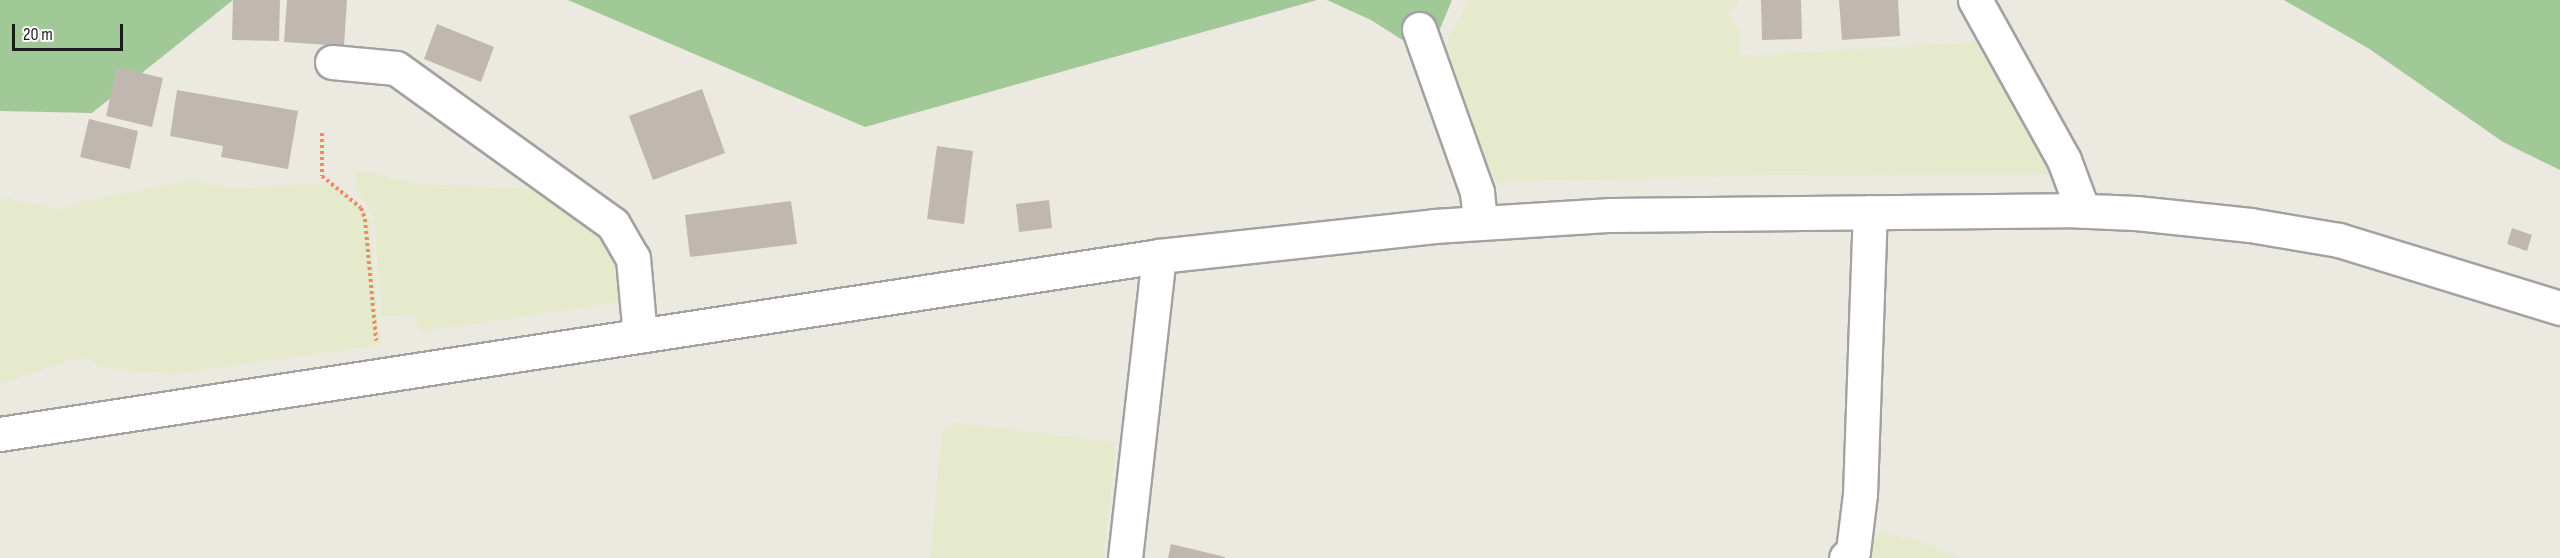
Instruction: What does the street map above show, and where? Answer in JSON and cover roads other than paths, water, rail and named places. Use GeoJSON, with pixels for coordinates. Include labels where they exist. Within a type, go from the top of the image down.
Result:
{"type":"FeatureCollection","features":[{"type":"Feature","properties":{"kind":"street"},"geometry":{"type":"LineString","coordinates":[[1975,0],[2064,160],[2082,211]]}},
{"type":"Feature","properties":{"kind":"street"},"geometry":{"type":"LineString","coordinates":[[1419,29],[1477,192],[1480,223]]}},
{"type":"Feature","properties":{"kind":"street"},"geometry":{"type":"LineString","coordinates":[[332,62],[396,68],[613,224],[633,258],[640,336]]}},
{"type":"Feature","properties":{"kind":"street"},"geometry":{"type":"LineString","coordinates":[[0,434],[1159,256],[1480,223],[1611,215],[2082,211],[2250,225],[2339,240],[2560,308]]}},
{"type":"Feature","properties":{"kind":"street"},"geometry":{"type":"LineString","coordinates":[[1846,558],[1853,551],[1860,494],[1870,212]]}},
{"type":"Feature","properties":{"kind":"street"},"geometry":{"type":"LineString","coordinates":[[1125,558],[1159,256]]}}]}
